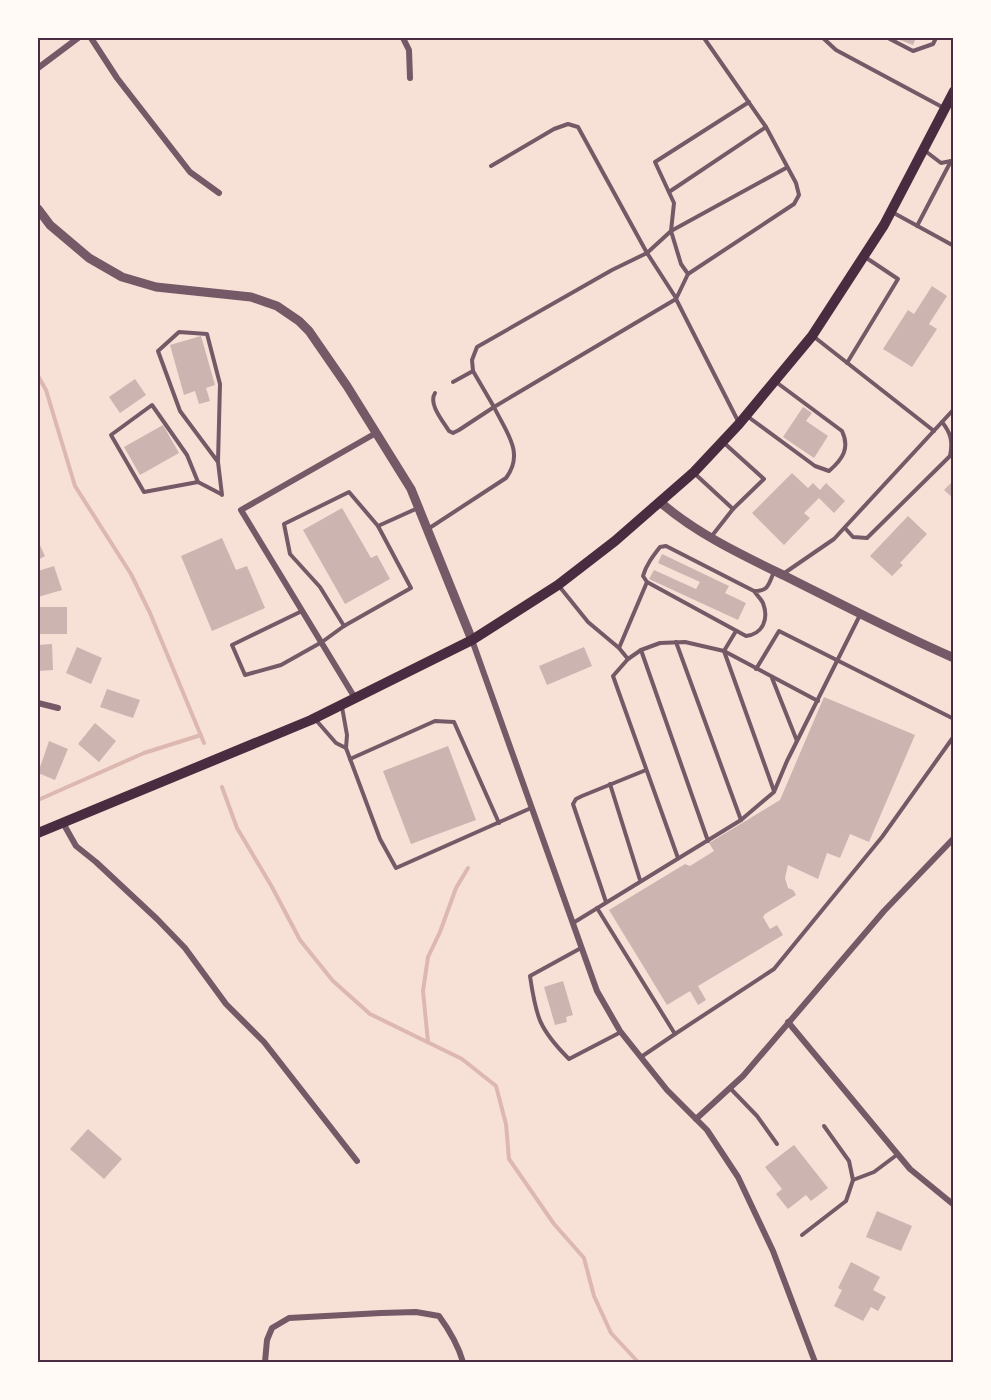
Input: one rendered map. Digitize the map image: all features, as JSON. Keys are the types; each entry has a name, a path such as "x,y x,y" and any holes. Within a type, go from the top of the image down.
{"main road":[{"path":"38,833 315,718 472,640 558,585 615,542 694,472 812,336 891,212 924,149 949,110 954,91"}],"street":[{"path":"38,68 78,38"},
{"path":"91,38 117,78 190,172 219,193"},
{"path":"403,38 409,50 410,78"},
{"path":"38,209 50,225 89,258 122,277 156,287 251,297 277,306 309,331 321,346 411,489 472,640 597,991 621,1032 667,1090 707,1130 738,1177 773,1251 815,1362"},
{"path":"355,698 241,510 376,433"},
{"path":"660,502 679,518 778,573 860,615 954,658"},
{"path":"38,703 58,708"},
{"path":"63,823 76,846 158,919 185,948 226,1004 264,1042 357,1161"},
{"path":"696,1119 742,1076 884,911 954,838"},
{"path":"788,1022 910,1169 954,1205"},
{"path":"265,1362 267,1340 272,1328 289,1318 416,1312 439,1316 450,1330 463,1362"}],"lane":[{"path":"435,393 432,397 433,403 449,431 453,433 676,299 688,274 794,204 799,195 796,183 786,168 766,126 704,38"},
{"path":"824,38 837,50 949,110"},
{"path":"888,38 913,51 933,44 936,38"},
{"path":"688,274 681,264 671,231 674,203 655,162 749,102"},
{"path":"491,166 554,129 568,124 578,127 647,254 676,299 742,419 815,466 829,471 846,449 842,431 775,381"},
{"path":"669,192 766,126"},
{"path":"924,149 941,163 952,160"},
{"path":"917,226 952,160"},
{"path":"428,529 506,478 514,468 516,453 473,370 472,360 477,346 612,270 647,254 671,231 786,168"},
{"path":"891,212 954,246"},
{"path":"846,363 898,279 864,257"},
{"path":"198,482 187,455 152,405 111,435 144,492 198,482 222,495 218,462 220,384 207,334 179,332 158,351 180,411 218,462"},
{"path":"812,336 934,431"},
{"path":"453,382 473,370"},
{"path":"754,591 763,591 778,573 834,540 954,409"},
{"path":"845,528 853,537 867,538 950,456 951,439 942,422"},
{"path":"711,537 733,509 764,479 722,441"},
{"path":"694,472 733,509"},
{"path":"302,611 232,645 245,675 281,665 411,588 378,526 349,492 284,524 290,554 320,587 344,626"},
{"path":"378,526 419,508"},
{"path":"666,546 754,591 763,603 764,624 754,635 746,636 647,582 644,576 647,566 660,547 666,546"},
{"path":"620,648 647,582"},
{"path":"558,585 588,622 620,648 628,658"},
{"path":"573,922 741,820 774,792 860,615"},
{"path":"724,651 736,631"},
{"path":"756,669 779,631 954,719"},
{"path":"676,642 741,820"},
{"path":"678,858 612,676 628,658 660,643 685,642 724,651 818,701"},
{"path":"641,650 708,841"},
{"path":"724,651 774,792"},
{"path":"772,678 797,742"},
{"path":"342,705 347,735 346,748 380,839 396,868 532,807"},
{"path":"315,718 336,743 346,748"},
{"path":"350,759 435,722 454,722 499,823"},
{"path":"640,1057 774,969 882,837 954,736"},
{"path":"606,902 573,804 582,796 646,770"},
{"path":"610,784 640,880"},
{"path":"597,908 675,1034"},
{"path":"582,947 530,976 540,1024 549,1039 569,1059 621,1032"},
{"path":"730,1088 757,1116 777,1144"},
{"path":"802,1235 846,1201 853,1180 849,1161 824,1126"},
{"path":"853,1180 874,1172 899,1153"}],"building":[{"path":"895,38 916,38 913,45"},
{"path":"932,286 947,296 929,324 937,329 912,367 883,349 908,310 914,314"},
{"path":"201,336 215,385 206,388 210,401 199,404 195,391 184,395 170,345"},
{"path":"135,379 146,395 120,413 109,397"},
{"path":"803,407 812,413 806,421 828,436 814,458 783,437"},
{"path":"163,425 179,453 140,475 124,447"},
{"path":"792,473 808,488 813,483 820,490 826,483 845,501 834,513 819,498 804,513 810,518 784,545 752,513"},
{"path":"954,480 954,499 944,490"},
{"path":"342,508 371,558 377,555 390,579 345,604 303,530"},
{"path":"908,516 927,534 900,563 903,565 892,576 870,556"},
{"path":"222,538 236,570 247,566 265,608 212,631 181,556"},
{"path":"38,541 45,556 38,560"},
{"path":"662,554 729,586 725,593 746,603 738,620 649,579 654,570 696,589 700,582 658,563"},
{"path":"54,566 62,590 38,597 38,571"},
{"path":"38,607 67,607 67,634 38,634"},
{"path":"52,644 53,670 38,671 38,645"},
{"path":"77,647 102,658 91,684 66,673"},
{"path":"584,647 592,666 547,685 539,666"},
{"path":"107,689 140,700 133,718 100,707"},
{"path":"824,697 915,735 869,842 850,834 840,858 827,853 818,879 788,865 785,878 788,888 796,895 763,917 770,929 777,925 783,935 698,986 706,1000 698,1005 690,991 667,1005 609,910 685,864 690,866 714,851 709,843 780,800"},
{"path":"95,723 116,741 99,762 78,744"},
{"path":"49,741 68,749 55,780 38,773"},
{"path":"448,746 476,820 411,844 383,771"},
{"path":"563,981 573,1015 566,1017 567,1022 555,1025 544,987"},
{"path":"88,1129 122,1159 104,1179 70,1149"},
{"path":"794,1145 828,1188 811,1201 806,1195 788,1209 776,1194 782,1189 765,1167"},
{"path":"877,1211 912,1226 901,1251 866,1237"},
{"path":"851,1262 880,1277 873,1290 886,1297 878,1311 871,1307 863,1321 834,1306 842,1290 838,1288"}],"waterway":[{"path":"38,376 46,390 75,486 131,574 150,613 204,743"},
{"path":"38,800 144,753 201,735"},
{"path":"222,787 237,828 300,940 333,981 370,1014 462,1059 496,1086 506,1124 509,1159 554,1224 584,1258 594,1296 611,1333 638,1362"},
{"path":"428,1042 423,991 428,957 456,888 468,868"}]}
